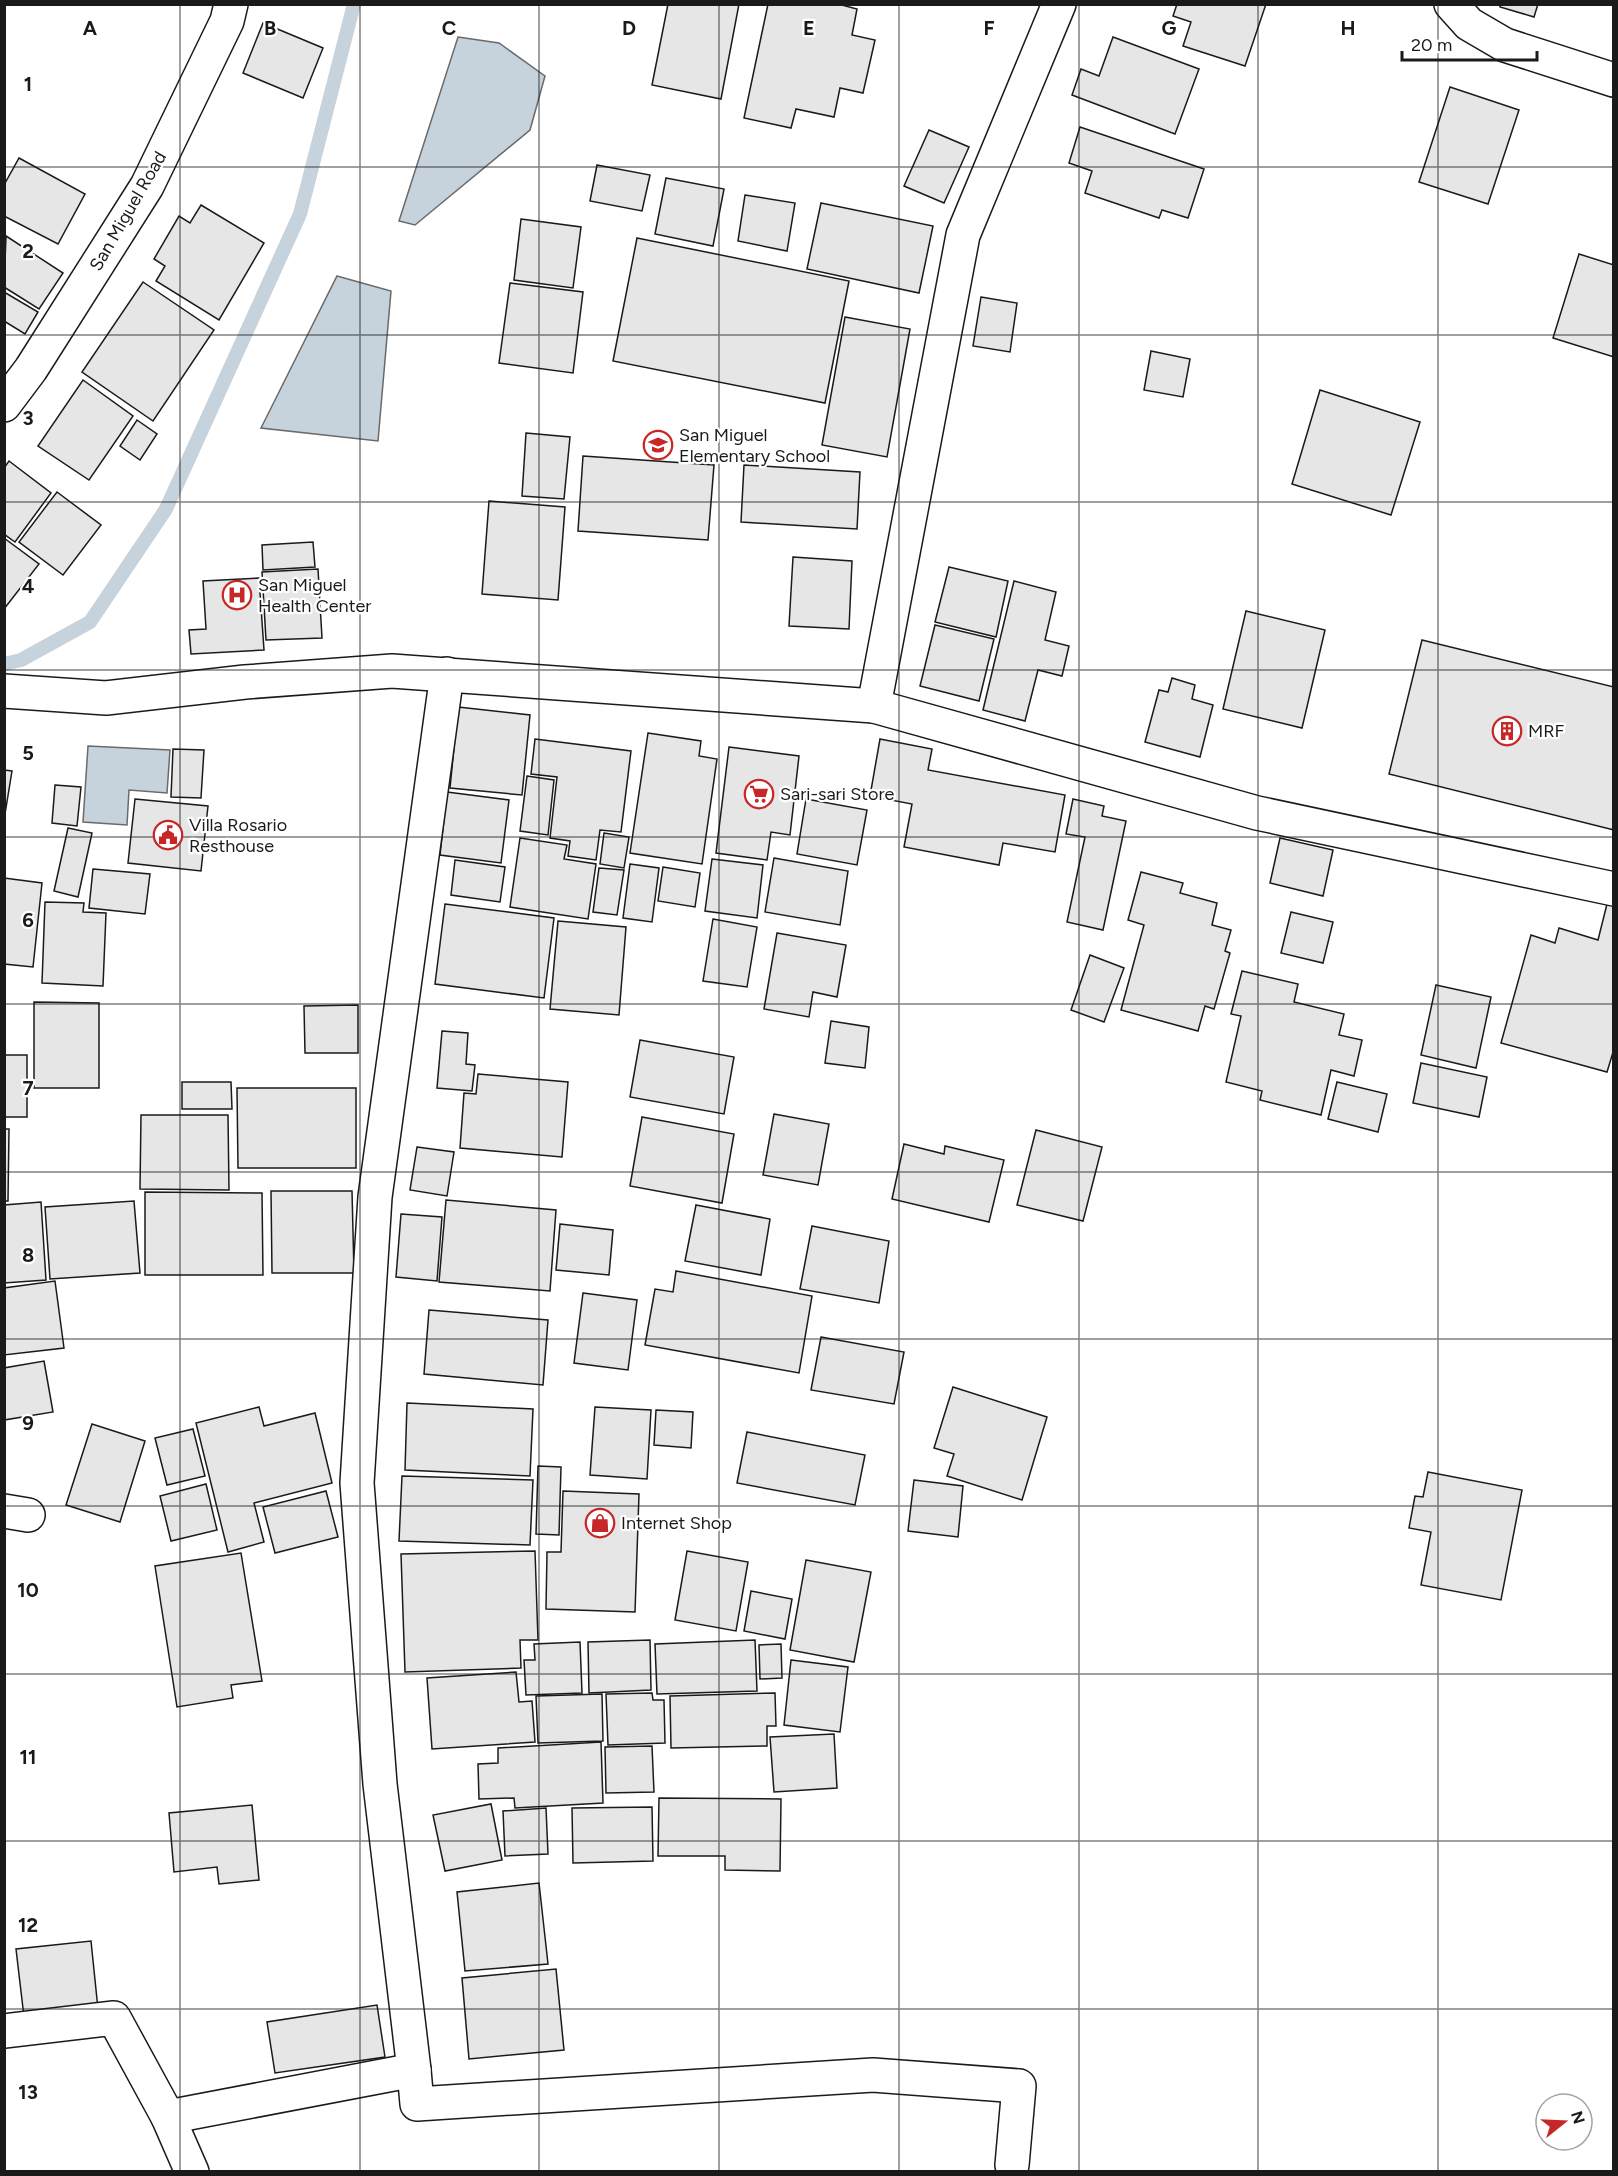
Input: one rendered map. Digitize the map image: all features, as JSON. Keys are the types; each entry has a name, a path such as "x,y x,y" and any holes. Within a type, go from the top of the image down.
{"street":[{"name":"San Miguel Road","path":"4,405 31,369 147,186 227,21 231,4"},
{"path":"874,706 963,235 1059,4"},
{"path":"1451,4 1469,24 1506,45 1614,80"},
{"path":"4,691 106,698 245,682 392,670 874,706 1257,813 1614,889"},
{"path":"447,674 375,1197 357,1483 380,1784 417,2104 873,2076 1019,2086 1012,2165"},
{"path":"4,2031 114,2018 168,2116 192,2172"},
{"path":"168,2116 414,2070"}],"shaded area":[{"path":"458,37 499,43 545,76 530,130 415,225 399,221"},
{"path":"337,276 391,291 378,441 261,428"},
{"path":"88,746 170,750 167,793 129,790 127,825 83,822"}],"building":[{"path":"668,4 739,4 721,99 652,85"},
{"path":"768,4 838,4 857,9 852,35 875,40 863,93 840,88 834,117 796,109 791,128 744,118"},
{"path":"1177,4 1266,4 1245,66 1183,46 1191,22 1173,16"},
{"path":"1500,4 1538,4 1534,17 1500,7"},
{"path":"263,23 323,48 303,98 243,73"},
{"path":"1113,37 1199,69 1175,134 1072,95 1081,69 1099,76"},
{"path":"1450,87 1519,110 1488,204 1419,182"},
{"path":"1080,127 1204,169 1188,218 1162,210 1159,218 1085,193 1092,171 1069,163"},
{"path":"929,130 969,147 944,203 904,186"},
{"path":"19,158 85,194 58,244 4,216 4,185"},
{"path":"597,165 650,175 642,211 590,201"},
{"path":"666,178 724,189 713,246 655,234"},
{"path":"745,195 795,203 787,251 738,241"},
{"path":"821,203 933,226 919,293 807,269"},
{"path":"201,205 264,243 219,320 156,281 165,266 154,259 179,216 190,223"},
{"path":"521,219 581,227 573,288 514,280"},
{"path":"6,236 63,273 39,309 4,287"},
{"path":"637,238 849,281 825,403 613,361"},
{"path":"1579,254 1614,265 1614,357 1553,338"},
{"path":"143,282 214,330 153,421 82,372"},
{"path":"510,283 583,292 573,373 499,363"},
{"path":"4,292 38,312 25,334 4,321"},
{"path":"981,297 1017,303 1010,352 973,346"},
{"path":"845,317 910,329 887,457 822,445"},
{"path":"1151,351 1190,359 1183,397 1144,390"},
{"path":"83,380 133,416 89,480 38,446"},
{"path":"1320,390 1420,422 1391,515 1292,484"},
{"path":"137,420 157,434 140,460 120,446"},
{"path":"526,433 570,437 564,499 522,496"},
{"path":"583,456 714,465 708,540 578,531"},
{"path":"9,461 51,493 15,542 4,534 4,468"},
{"path":"744,465 860,472 857,529 741,522"},
{"path":"57,492 101,525 63,575 19,542"},
{"path":"489,501 565,507 558,600 482,594"},
{"path":"4,538 39,564 4,609"},
{"path":"313,542 315,567 263,570 262,545"},
{"path":"793,557 852,561 849,629 789,626"},
{"path":"949,567 1008,581 996,637 935,622"},
{"path":"318,569 322,638 266,640 262,572"},
{"path":"259,578 264,650 191,654 189,630 206,629 203,581"},
{"path":"1014,581 1056,592 1045,640 1069,646 1062,676 1038,670 1025,721 983,710"},
{"path":"1246,611 1325,630 1302,728 1223,709"},
{"path":"935,625 994,639 979,701 920,686"},
{"name":"MRF","path":"1422,640 1614,687 1614,830 1389,774"},
{"path":"1172,678 1195,685 1192,699 1213,705 1200,757 1145,742 1159,690 1168,692"},
{"path":"458,707 530,715 522,795 450,788"},
{"path":"648,733 701,741 699,756 717,759 702,864 630,853"},
{"path":"535,739 631,751 621,832 600,830 596,860 568,856 570,841 550,838 557,777 531,774"},
{"path":"880,739 932,749 928,770 1065,795 1055,852 1003,843 999,865 904,847 912,804 870,796"},
{"name":"Sari-sari Store","path":"729,747 799,756 790,835 771,832 767,860 716,853"},
{"path":"173,749 204,750 201,798 171,797"},
{"path":"4,770 12,771 4,820"},
{"path":"527,776 554,780 548,835 520,831"},
{"path":"55,785 81,787 77,826 52,823"},
{"path":"447,792 509,800 501,863 440,855"},
{"name":"Villa Rosario Resthouse","path":"135,799 208,806 201,871 128,863"},
{"path":"806,799 867,810 857,865 797,854"},
{"path":"1073,799 1104,806 1102,816 1126,821 1103,930 1067,922 1085,837 1066,834"},
{"path":"68,828 92,833 78,897 54,891"},
{"path":"604,833 629,837 624,868 600,864"},
{"path":"520,838 567,845 564,859 596,864 588,919 510,907"},
{"path":"1280,838 1333,850 1323,896 1270,883"},
{"path":"774,858 848,871 840,925 765,912"},
{"path":"712,859 763,865 757,918 705,911"},
{"path":"455,860 505,867 500,902 451,895"},
{"path":"630,864 659,868 652,922 623,918"},
{"path":"663,867 700,873 695,907 658,901"},
{"path":"599,868 624,870 617,915 593,912"},
{"name":"Villa Rosario Resthouse","path":"93,869 150,874 145,914 89,908"},
{"path":"1141,872 1183,883 1180,893 1217,903 1212,925 1231,930 1225,951 1230,953 1214,1009 1205,1006 1198,1031 1121,1010 1144,925 1128,920"},
{"path":"4,878 42,883 33,967 4,964"},
{"path":"45,902 84,903 83,912 106,913 103,986 42,983"},
{"path":"445,904 554,918 544,998 435,984"},
{"path":"1607,904 1614,906 1614,1049 1607,1072 1501,1043 1531,935 1555,943 1559,928 1598,940"},
{"path":"1291,912 1333,922 1323,963 1281,953"},
{"path":"713,919 757,927 747,987 703,981"},
{"path":"558,921 626,927 619,1015 550,1009"},
{"path":"777,933 846,945 837,997 813,992 809,1017 764,1009"},
{"path":"1090,955 1124,968 1104,1022 1071,1010"},
{"path":"1242,971 1298,984 1294,1002 1344,1014 1339,1035 1362,1040 1354,1076 1331,1070 1321,1115 1260,1100 1262,1091 1226,1082 1241,1016 1231,1014"},
{"path":"1436,985 1491,997 1476,1068 1421,1055"},
{"path":"34,1002 99,1003 99,1088 34,1088"},
{"path":"358,1005 358,1053 305,1053 304,1006"},
{"path":"831,1021 869,1027 865,1068 825,1063"},
{"path":"442,1031 468,1033 466,1064 475,1065 472,1091 437,1088"},
{"path":"640,1040 734,1057 724,1114 630,1097"},
{"path":"4,1055 27,1055 27,1117 4,1117"},
{"path":"1421,1063 1487,1077 1479,1117 1413,1103"},
{"path":"478,1074 568,1082 562,1157 460,1148 464,1093 476,1094"},
{"path":"182,1082 231,1082 232,1109 182,1109"},
{"path":"1337,1082 1387,1094 1378,1132 1328,1119"},
{"path":"237,1088 356,1088 356,1168 238,1168"},
{"path":"774,1114 829,1124 818,1185 763,1175"},
{"path":"141,1115 228,1115 229,1190 140,1189"},
{"path":"642,1117 734,1134 722,1203 630,1186"},
{"path":"4,1129 9,1129 8,1201 4,1201"},
{"path":"1036,1130 1102,1147 1083,1221 1017,1205"},
{"path":"904,1144 944,1154 945,1146 1004,1160 989,1222 892,1199"},
{"path":"417,1147 454,1152 447,1196 410,1190"},
{"path":"271,1191 352,1191 354,1273 272,1273"},
{"path":"145,1192 262,1193 263,1275 145,1275"},
{"path":"446,1200 556,1210 550,1291 439,1282"},
{"path":"134,1201 140,1273 50,1279 45,1207"},
{"path":"41,1202 46,1280 4,1283 4,1205"},
{"path":"696,1205 770,1219 761,1275 685,1261"},
{"path":"401,1214 442,1217 437,1281 396,1277"},
{"path":"560,1224 613,1230 609,1275 556,1270"},
{"path":"812,1226 889,1241 879,1303 800,1289"},
{"path":"676,1271 812,1296 799,1373 645,1345 655,1289 673,1292"},
{"path":"55,1281 64,1348 4,1355 4,1288"},
{"path":"583,1293 637,1300 628,1370 574,1363"},
{"path":"429,1310 548,1320 543,1385 424,1374"},
{"path":"821,1337 904,1352 894,1404 811,1390"},
{"path":"44,1361 53,1412 4,1420 4,1368"},
{"path":"953,1387 1047,1417 1022,1500 947,1476 954,1454 934,1448"},
{"path":"407,1403 533,1409 530,1476 405,1470"},
{"path":"259,1407 264,1426 315,1413 332,1483 254,1503 264,1542 228,1552 196,1423"},
{"path":"595,1407 651,1410 647,1479 590,1475"},
{"path":"656,1410 693,1412 691,1448 654,1445"},
{"path":"92,1424 145,1441 120,1522 66,1505"},
{"path":"193,1429 205,1476 167,1485 155,1438"},
{"path":"747,1432 865,1455 855,1505 737,1483"},
{"path":"538,1466 561,1467 559,1535 536,1534"},
{"path":"1428,1472 1522,1490 1501,1600 1421,1585 1431,1532 1409,1528 1415,1496 1423,1497"},
{"path":"402,1476 533,1480 530,1545 399,1541"},
{"path":"914,1480 963,1486 958,1537 908,1531"},
{"path":"206,1484 217,1530 171,1541 160,1496"},
{"path":"326,1491 338,1537 275,1553 263,1507"},
{"name":"Internet Shop","path":"563,1491 639,1494 635,1612 546,1609 547,1552 561,1552"},
{"path":"535,1551 538,1640 520,1640 521,1668 405,1672 401,1554"},
{"path":"687,1551 748,1562 736,1631 675,1620"},
{"path":"241,1553 262,1681 231,1685 233,1698 177,1707 155,1566"},
{"path":"806,1560 871,1572 854,1662 790,1650"},
{"path":"751,1591 792,1599 785,1639 744,1631"},
{"path":"650,1640 651,1690 589,1693 588,1642"},
{"path":"755,1640 757,1691 657,1694 655,1644"},
{"path":"580,1642 582,1693 526,1695 524,1660 535,1660 534,1644"},
{"path":"781,1644 782,1678 760,1679 759,1645"},
{"path":"791,1660 848,1667 840,1732 784,1725"},
{"path":"516,1672 519,1702 532,1701 535,1742 432,1749 427,1678"},
{"path":"652,1693 653,1700 664,1700 665,1743 608,1745 606,1694"},
{"path":"775,1693 776,1726 767,1726 767,1746 671,1748 670,1696"},
{"path":"602,1694 603,1741 538,1743 536,1696"},
{"path":"834,1734 837,1788 774,1792 770,1737"},
{"path":"601,1742 603,1803 515,1808 514,1798 479,1799 478,1764 498,1763 498,1748"},
{"path":"652,1746 654,1792 606,1793 605,1747"},
{"path":"659,1798 781,1799 780,1871 725,1870 725,1856 658,1856"},
{"path":"491,1804 502,1860 445,1871 433,1815"},
{"path":"252,1805 259,1880 219,1884 217,1867 174,1872 169,1813"},
{"path":"652,1807 653,1861 573,1863 572,1808"},
{"path":"546,1808 548,1854 505,1856 503,1811"},
{"path":"539,1883 548,1964 465,1971 457,1892"},
{"path":"91,1941 98,2009 24,2017 16,1949"},
{"path":"556,1969 564,2050 469,2059 462,1978"},
{"path":"377,2005 385,2057 275,2073 267,2022"}],"waterway":[{"path":"4,664 21,660 90,622 166,509 300,214 354,4"}],"place":[{"name":"San Miguel Elementary School","path":"658,445"},
{"name":"San Miguel Health Center","path":"237,595"},
{"name":"MRF","path":"1507,731"},
{"name":"Sari-sari Store","path":"759,794"},
{"name":"Villa Rosario Resthouse","path":"168,835"},
{"name":"Internet Shop","path":"600,1523"}]}
